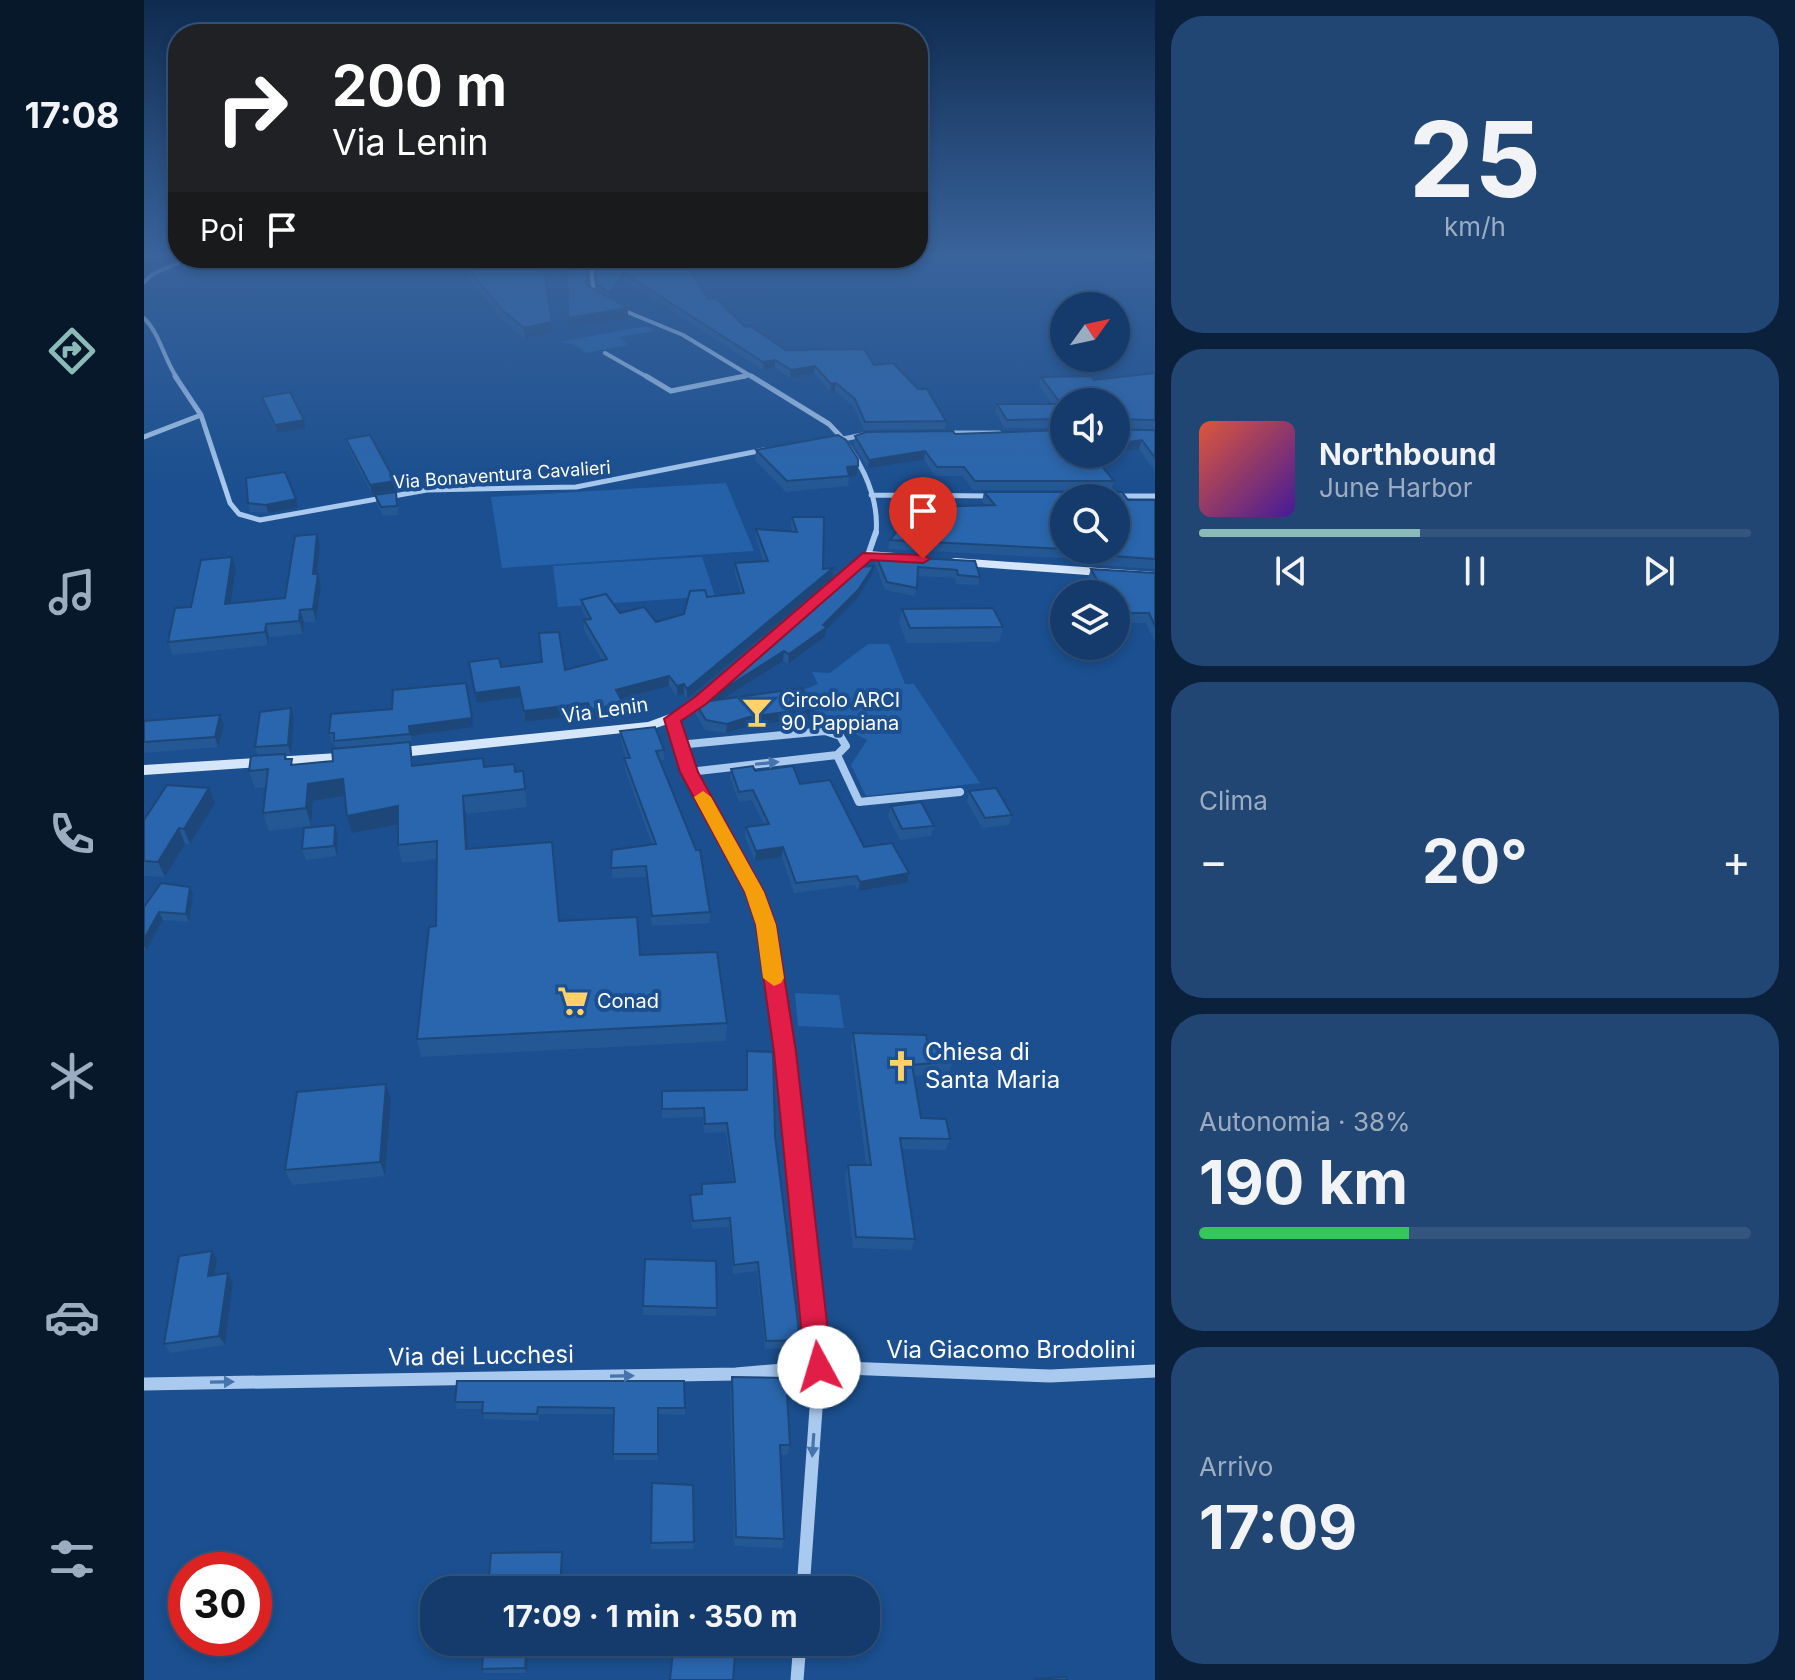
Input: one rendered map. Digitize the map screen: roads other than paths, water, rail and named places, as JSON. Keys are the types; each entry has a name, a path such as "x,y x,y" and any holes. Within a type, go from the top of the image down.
{"street":[{"name":"Via Bonaventura Cavalieri","path":"155,332 163,358 201,415 230,503 239,514 260,520 427,490 576,487 771,449"},
{"path":"677,332 829,424 846,438 871,495 877,537 868,555 915,559"},
{"path":"605,353 671,391 747,376"},
{"path":"144,437 201,415"},
{"path":"932,433 1006,433"},
{"path":"823,442 875,434"},
{"path":"871,495 1010,496"},
{"path":"1130,496 1155,496"},
{"name":"Via Lenin","path":"380,755 597,733 672,719 700,701 868,555"},
{"path":"947,561 1155,576"},
{"path":"672,719 689,772 754,892 766,925 785,1052 819,1367 804,1576"},
{"path":"678,745 825,731 840,736 846,746 837,755 689,772"},
{"path":"837,755 859,802 960,792"},
{"path":"144,770 364,756"},
{"name":"Via Giacomo Brodolini","path":"819,1367 1050,1376 1155,1371"},
{"name":"Via dei Lucchesi","path":"144,1384 736,1374 819,1367"},
{"path":"797,1680 799,1656"}],"place":[{"name":"Circolo ARCI 90 Pappiana","path":"757,712"},
{"name":"Conad","path":"573,1001"},
{"name":"Chiesa di Santa Maria","path":"901,1066"}]}
